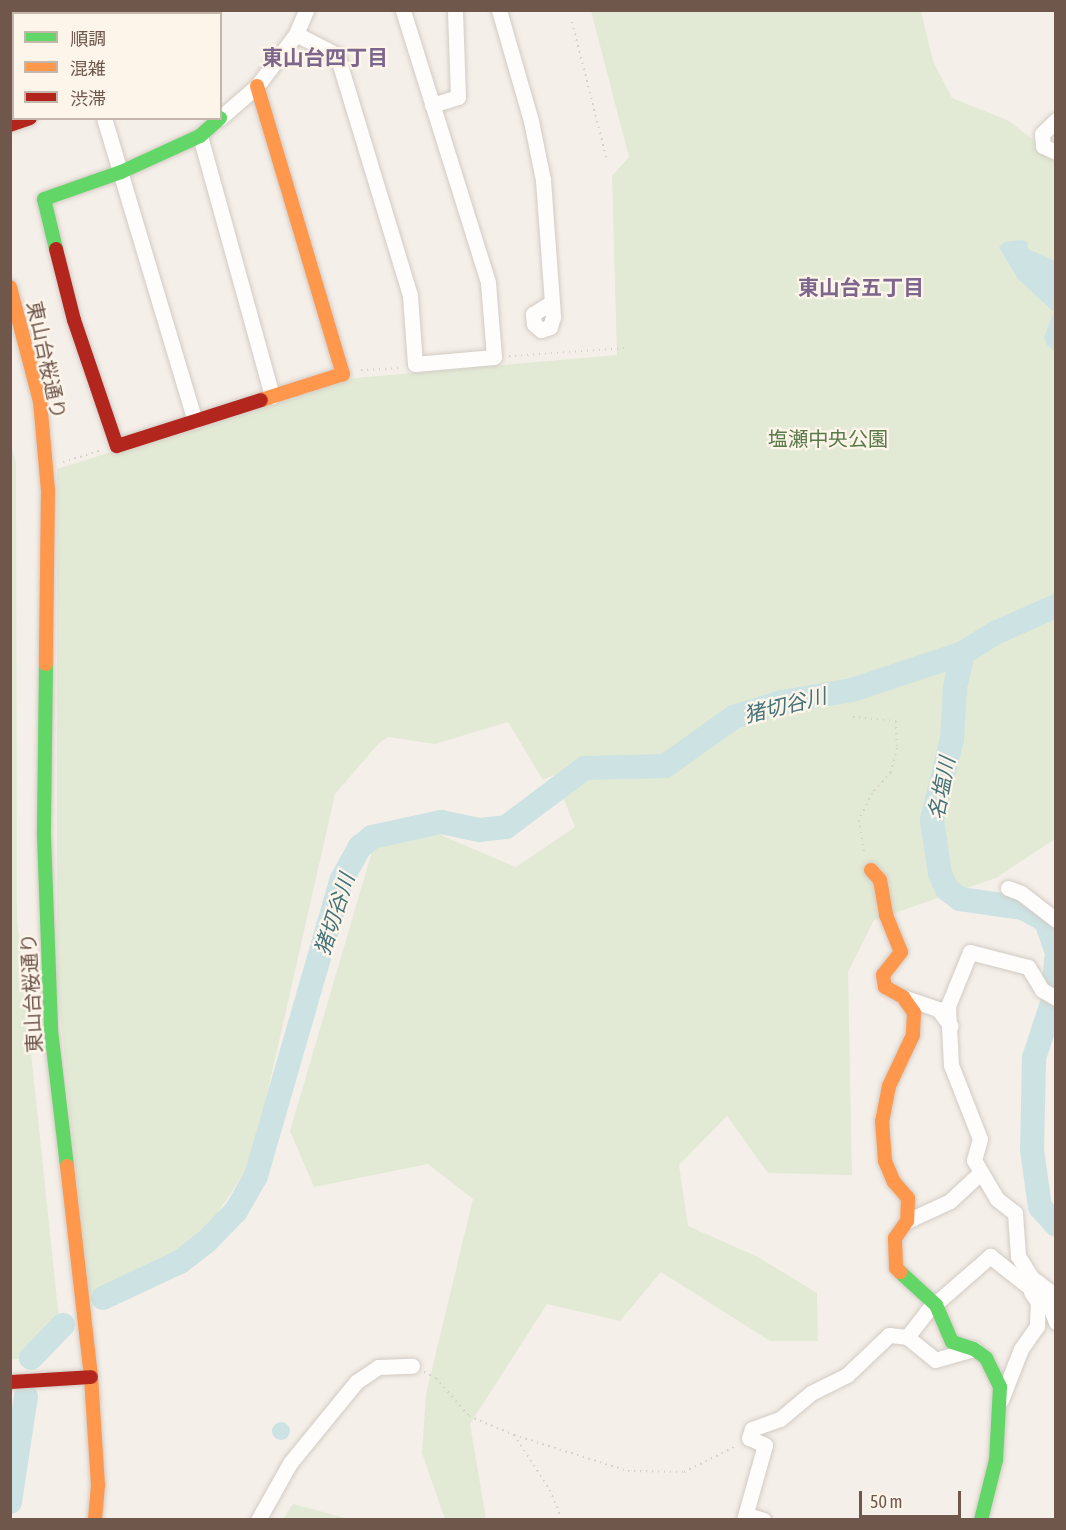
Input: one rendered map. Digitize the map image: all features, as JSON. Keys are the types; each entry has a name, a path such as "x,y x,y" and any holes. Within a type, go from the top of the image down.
{"street":[{"path":"222,116 257,86 296,33 306,10"},
{"path":"296,33 338,55 410,296 415,364 494,357 488,282 403,10"},
{"path":"432,105 458,97 455,10"},
{"path":"499,10 531,121 543,180 552,302"},
{"path":"218,120 200,136 121,172 44,199 74,320 117,446 343,374 257,86"},
{"path":"10,125 24,120"},
{"path":"105,120 195,421"},
{"path":"1056,120 1042,134 1043,146 1056,152"},
{"path":"200,136 272,396"},
{"name":"東山台桜通り","path":"10,287 40,401 48,490 44,836 51,1029 91,1377 98,1485 95,1520"},
{"path":"871,870 879,880 886,915 901,952 883,975 885,987 903,997 938,1009 951,1026"},
{"path":"1008,888 1022,892 1056,920"},
{"path":"1056,998 1042,990 1028,967 970,952 950,994 954,1077 980,1139 974,1160 979,1174 989,1179 997,1199 1016,1213 1016,1247 1027,1270 1056,1296"},
{"path":"903,997 914,1013 913,1035 889,1086 882,1121 885,1161 894,1182 908,1198 907,1221"},
{"path":"979,1174 950,1201 907,1221 895,1238 896,1268 936,1305 952,1342 974,1349 994,1371 1000,1387 996,1460 981,1520"},
{"path":"907,1337 936,1305 990,1256 1014,1272 1038,1302 1037,1326 1021,1349 998,1405"},
{"path":"1031,1292 1048,1302 1056,1322"},
{"path":"763,1520 746,1517 748,1496 765,1445 749,1438 752,1429 780,1419 811,1393 861,1365 889,1335 907,1337 935,1360 974,1349"},
{"path":"258,1520 290,1463 356,1382 378,1367 412,1366"},
{"path":"10,1382 91,1377"}],"path":[{"path":"572,22 607,160"},
{"path":"494,357 626,348"},
{"path":"343,374 415,364"},
{"path":"63,462 117,446"},
{"path":"853,717 896,721 897,747 891,772 872,793 860,820 862,846 871,870"},
{"path":"412,1366 436,1378 469,1416 514,1435 628,1471 655,1474 684,1472 714,1460 749,1438"},
{"path":"514,1435 549,1490 562,1520"}],"green space":[{"name":"塩瀬中央公園","path":"591,11 921,11 933,61 952,98 1009,121 1055,157 1055,839 996,878 874,920 848,972 852,1175 768,1173 727,1116 679,1165 688,1226 758,1257 817,1293 818,1341 770,1341 661,1272 620,1321 547,1304 470,1424 486,1519 445,1519 422,1453 426,1394 473,1199 428,1164 314,1187 290,1131 373,848 436,833 516,867 575,827 554,775 543,780 508,722 435,744 388,737 379,743 335,794 252,1161 209,1226 143,1275 88,1294 57,980 57,469 344,379 617,355 612,176 629,157"},
{"path":"10,441 16,463 17,919 59,1319 22,1358 11,1360"},
{"path":"293,1504 349,1519 283,1519"}],"shaded area":[{"path":"1022,240 1027,242 1028,249 1055,261 1055,351 1047,345 1044,337 1054,312 1018,279 999,247 1005,242"},
{"path":"281,1422 287,1425 290,1431 287,1437 281,1440 275,1437 272,1431 275,1425"}],"waterway":[{"name":"猪切谷川","path":"103,1298 180,1262 207,1241 236,1211 256,1176 342,879 360,847 372,837 441,822 479,830 506,827 585,768 665,766 734,717 782,702 852,690 963,653 995,633 1056,606"},
{"name":"名塩川","path":"963,653 955,689 952,739 932,820 940,874 947,889 960,899 1023,908 1046,921 1056,950"},
{"name":"名塩川","path":"1056,960 1053,1000 1034,1058 1032,1150 1040,1207 1056,1225"},
{"name":"猪切谷川","path":"31,1358 63,1325"},
{"path":"10,1502 26,1396"}],"traffic: fast":[{"path":"56,249 44,199 121,172 200,136 218,120"},
{"path":"46,664 44,836 51,1030 67,1166"},
{"path":"900,1272 936,1305 952,1342 974,1349 986,1358 1000,1387 996,1460 981,1520"}],"traffic: slow":[{"path":"257,86 343,374 261,400"},
{"path":"10,287 40,401 48,490 46,664"},
{"path":"871,870 880,880 886,915 901,952 883,975 885,987 903,997 914,1013 913,1035 889,1086 882,1121 885,1161 894,1182 908,1198 907,1221 895,1238 896,1268 900,1272"},
{"path":"67,1166 91,1377 98,1485 95,1520"}],"traffic: jam":[{"path":"10,125 24,120"},
{"path":"56,249 74,320 117,446 261,400"},
{"path":"10,1382 91,1377"}],"district":[{"name":"東山台四丁目","path":"325,57"},
{"name":"東山台五丁目","path":"861,287"}]}
